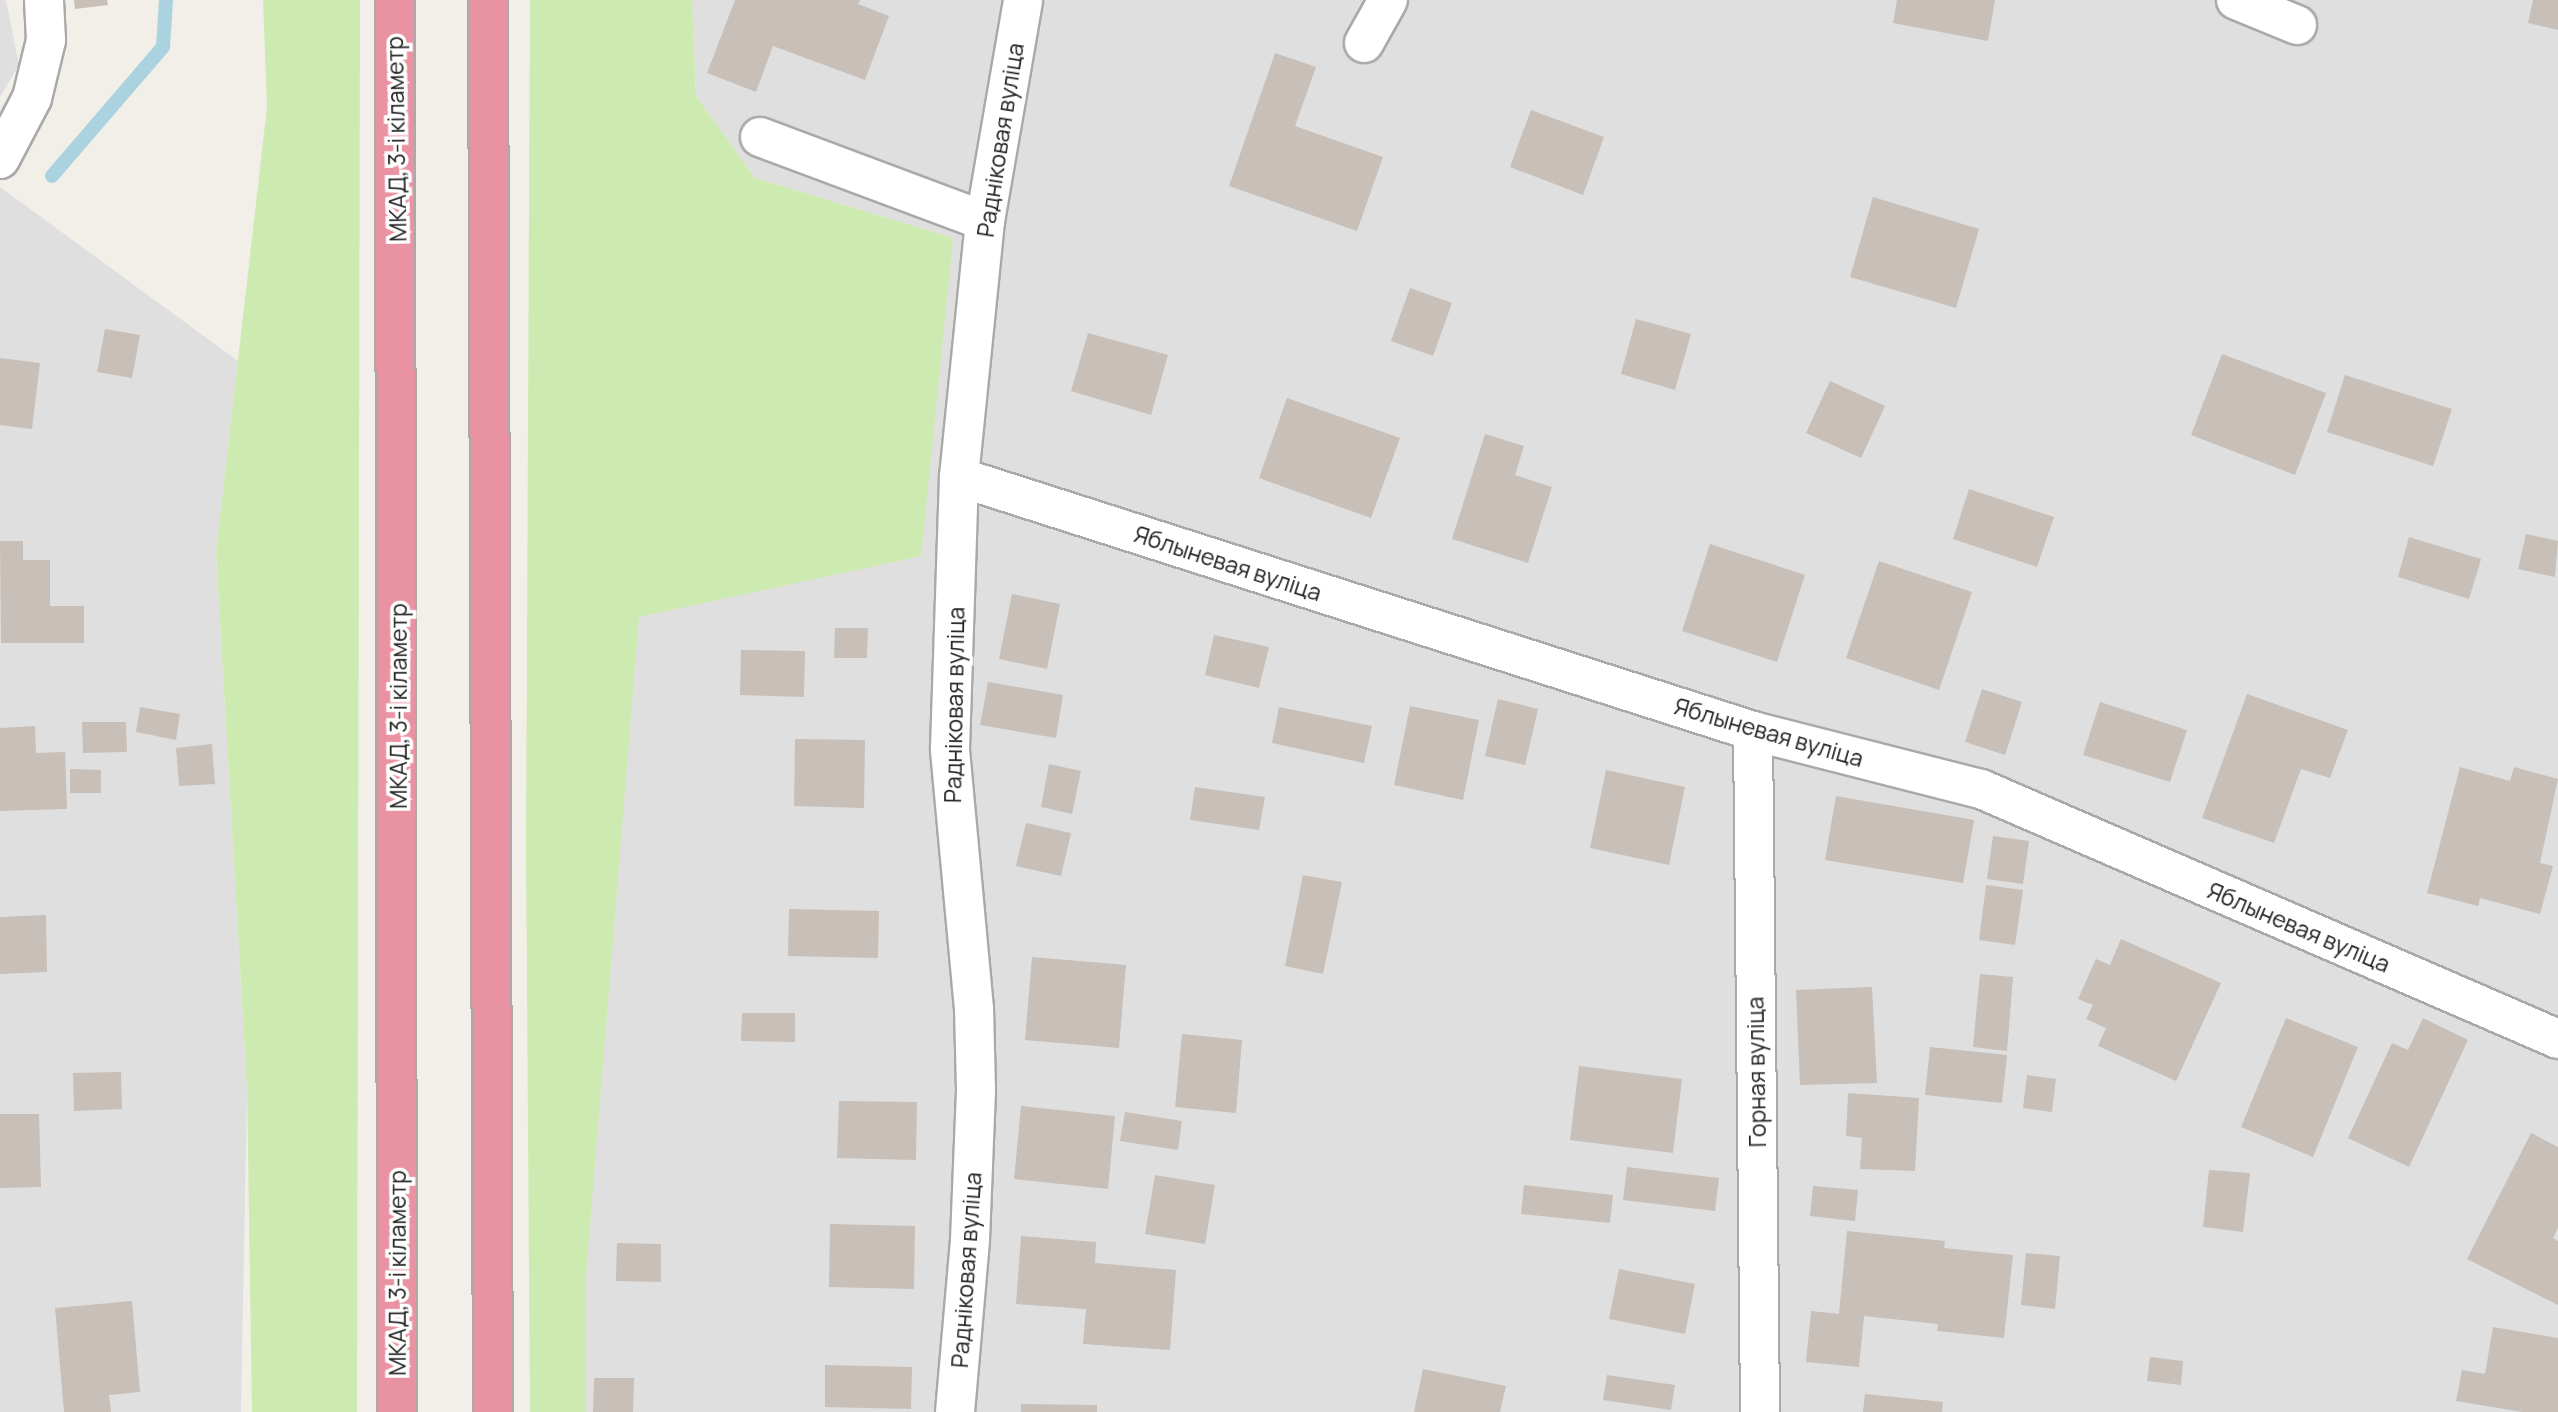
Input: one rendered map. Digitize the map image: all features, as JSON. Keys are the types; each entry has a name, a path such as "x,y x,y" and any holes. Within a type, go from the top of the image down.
{"highway":[{"name":"МКАД, 3-і кіламетр","path":"395,0 397,1412"},
{"path":"488,0 493,1412"}],"street":[{"path":"0,159 32,99 46,40 44,0"},
{"name":"Радніковая вуліца","path":"955,1412 970,1240 976,1090 974,1009 950,748 959,477 985,221 1023,0"},
{"path":"1364,43 1388,0"},
{"path":"2236,0 2297,24"},
{"path":"760,137 985,221"},
{"name":"Яблыневая вуліца","path":"959,477 1753,732 1981,789 2558,1039"},
{"name":"Горная вуліца","path":"1753,732 1760,1412"}],"shaded area":[{"path":"0,0 6,0 19,65 0,97"},
{"path":"692,0 2558,0 2558,1412 564,1412 562,571 953,238 755,178 696,96"},
{"path":"0,187 238,361 216,552 247,1089 241,1412 0,1412"}],"green space":[{"path":"263,0 360,0 357,1412 252,1412 247,1089 216,552 267,107"},
{"path":"530,0 692,0 696,96 755,178 953,238 921,556 639,617 585,1286 586,1412 530,1412 526,849"}],"building":[{"path":"74,0 107,0 108,5 75,9"},
{"path":"735,0 860,0 858,4 889,16 865,80 773,46 756,92 707,73"},
{"path":"1897,0 1995,0 1988,41 1893,23"},
{"path":"2533,0 2558,0 2558,30 2528,23"},
{"path":"1275,53 1316,67 1295,126 1383,157 1357,231 1229,186"},
{"path":"1531,110 1604,137 1583,195 1510,167"},
{"path":"1873,197 1979,229 1956,308 1850,277"},
{"path":"1410,288 1452,303 1433,356 1391,341"},
{"path":"1636,319 1691,334 1675,390 1621,374"},
{"path":"105,329 140,335 132,378 97,372"},
{"path":"1088,333 1168,355 1151,415 1071,391"},
{"path":"2222,354 2326,393 2295,475 2191,435"},
{"path":"0,358 40,363 32,429 0,425"},
{"path":"2345,375 2452,409 2433,466 2327,432"},
{"path":"1830,381 1885,406 1861,458 1806,433"},
{"path":"1287,398 1400,438 1371,518 1259,478"},
{"path":"1485,434 1524,446 1515,475 1552,487 1528,563 1452,539"},
{"path":"1969,489 2054,517 2037,567 1953,539"},
{"path":"2526,534 2558,541 2555,577 2518,569"},
{"path":"2409,537 2481,559 2469,599 2398,577"},
{"path":"0,541 23,541 23,560 50,560 50,606 84,606 84,643 1,643"},
{"path":"1710,544 1805,575 1777,662 1682,631"},
{"path":"1879,561 1972,592 1939,690 1846,658"},
{"path":"1012,594 1060,604 1047,669 999,659"},
{"path":"835,628 868,628 867,658 834,658"},
{"path":"1214,635 1269,647 1259,688 1205,675"},
{"path":"741,650 805,651 804,697 740,695"},
{"path":"988,682 1063,695 1056,738 980,725"},
{"path":"1982,689 2022,702 2005,755 1965,742"},
{"path":"2247,694 2348,730 2330,778 2301,769 2274,843 2202,818"},
{"path":"1498,699 1538,709 1525,765 1485,756"},
{"path":"2100,702 2187,730 2170,782 2083,755"},
{"path":"1410,706 1479,720 1463,800 1394,785"},
{"path":"140,707 180,714 176,740 136,732"},
{"path":"1279,707 1372,726 1364,763 1272,743"},
{"path":"82,722 126,722 127,752 83,753"},
{"path":"35,726 36,753 65,752 67,809 0,811 0,728"},
{"path":"795,739 865,740 864,808 794,806"},
{"path":"212,744 215,784 179,786 176,748"},
{"path":"1049,764 1081,771 1072,814 1041,807"},
{"path":"2460,767 2510,781 2514,767 2558,779 2540,863 2553,866 2540,914 2480,898 2478,906 2427,893"},
{"path":"70,769 101,770 101,793 70,793"},
{"path":"1606,770 1685,787 1669,865 1590,848"},
{"path":"1195,787 1265,797 1259,830 1190,820"},
{"path":"1836,796 1974,820 1963,883 1825,860"},
{"path":"1026,823 1071,833 1061,876 1016,866"},
{"path":"1993,836 2029,841 2023,884 1987,879"},
{"path":"1303,875 1342,882 1323,974 1285,966"},
{"path":"1986,885 2023,890 2015,945 1979,940"},
{"path":"789,909 879,911 878,958 788,956"},
{"path":"46,915 47,972 0,974 0,917"},
{"path":"2121,939 2221,983 2176,1081 2098,1046 2106,1028 2086,1019 2093,1005 2078,999 2096,959 2110,965"},
{"path":"1032,957 1126,965 1119,1048 1025,1040"},
{"path":"1980,974 2013,977 2007,1051 1973,1047"},
{"path":"1872,987 1877,1083 1800,1085 1796,990"},
{"path":"742,1013 795,1013 795,1042 741,1041"},
{"path":"2286,1018 2358,1047 2313,1157 2241,1127"},
{"path":"2423,1018 2468,1040 2409,1167 2348,1138 2392,1043 2408,1050"},
{"path":"1182,1034 1242,1040 1236,1113 1175,1107"},
{"path":"1930,1047 2007,1055 2002,1103 1925,1095"},
{"path":"1579,1066 1682,1079 1673,1153 1570,1140"},
{"path":"121,1072 122,1109 74,1111 73,1073"},
{"path":"2027,1075 2056,1079 2052,1112 2023,1108"},
{"path":"1848,1093 1919,1098 1915,1171 1860,1169 1862,1138 1846,1136"},
{"path":"839,1101 917,1102 916,1160 837,1158"},
{"path":"1021,1106 1115,1116 1108,1189 1014,1179"},
{"path":"1125,1112 1182,1121 1178,1150 1120,1141"},
{"path":"0,1114 39,1114 41,1187 0,1188"},
{"path":"2531,1133 2558,1147 2558,1228 2553,1238 2558,1241 2558,1305 2467,1259"},
{"path":"1627,1167 1719,1178 1715,1211 1623,1200"},
{"path":"2209,1170 2250,1173 2243,1232 2203,1227"},
{"path":"1155,1175 1215,1185 1205,1244 1145,1234"},
{"path":"1524,1185 1613,1195 1610,1223 1521,1214"},
{"path":"1813,1186 1858,1190 1855,1221 1810,1216"},
{"path":"830,1224 915,1226 914,1289 829,1287"},
{"path":"1847,1231 1945,1241 1944,1248 2013,1255 2004,1338 1937,1331 1938,1324 1864,1316 1859,1367 1806,1362 1811,1311 1839,1314"},
{"path":"1021,1236 1096,1242 1095,1263 1176,1270 1170,1350 1083,1344 1086,1309 1016,1304"},
{"path":"617,1243 661,1244 661,1282 616,1281"},
{"path":"2026,1253 2060,1256 2055,1309 2021,1305"},
{"path":"1619,1269 1695,1284 1685,1334 1609,1319"},
{"path":"132,1301 140,1392 109,1395 111,1412 64,1412 55,1308"},
{"path":"2493,1327 2558,1338 2558,1412 2522,1412 2456,1401 2462,1370 2485,1374"},
{"path":"2150,1357 2183,1361 2181,1385 2147,1381"},
{"path":"825,1365 912,1367 911,1409 825,1407"},
{"path":"1423,1369 1506,1386 1500,1412 1414,1412"},
{"path":"1607,1375 1675,1385 1671,1410 1603,1400"},
{"path":"594,1378 634,1378 633,1412 593,1412"},
{"path":"1865,1394 1943,1402 1942,1412 1863,1412"},
{"path":"1021,1404 1097,1405 1097,1412 1021,1412"}],"waterway":[{"path":"52,176 163,47 166,0"}]}
